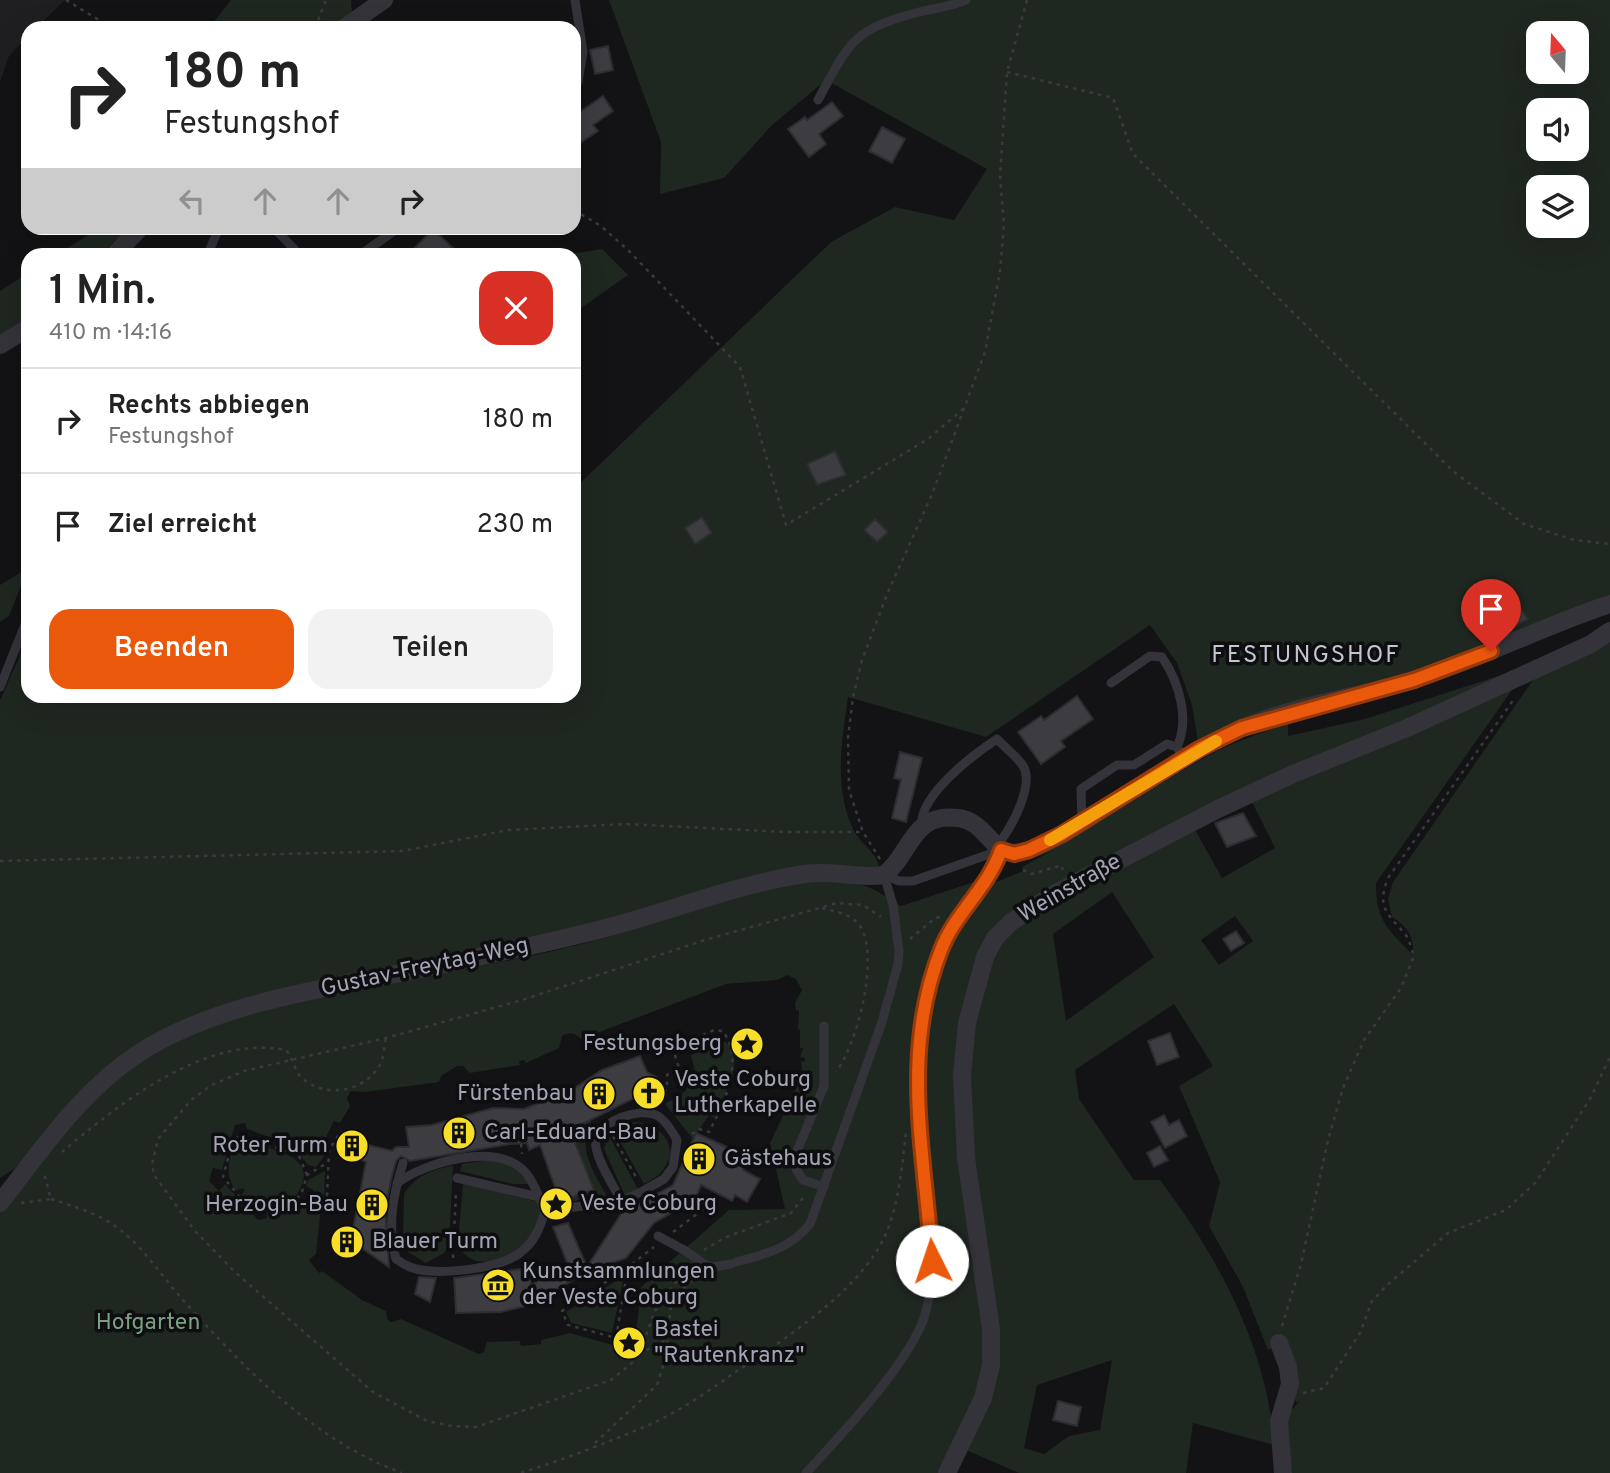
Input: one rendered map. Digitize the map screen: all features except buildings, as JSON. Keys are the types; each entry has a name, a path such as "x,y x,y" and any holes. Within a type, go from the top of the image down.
{"street":[{"path":"354,21 384,0"},
{"path":"121,248 133,235"},
{"path":"0,345 21,332"},
{"path":"876,876 922,827 947,818 964,819 979,826 999,848 1010,854 1029,850 1082,823 1180,753 1260,722 1414,680 1610,604"},
{"name":"Weinstraße","path":"947,1473 983,1398 991,1365 991,1329 966,1158 962,1075 967,1023 985,957 995,938 1011,922 1056,893 1218,809 1407,728 1591,644 1610,631"},
{"name":"Gustav-Freytag-Weg","path":"0,1203 36,1165 63,1122 99,1085 137,1054 173,1033 224,1014 338,985 505,953 598,930 755,883 808,873 876,876"},
{"name":"Gustav-Freytag-Weg","path":"0,1180 36,1165"},
{"path":"1279,1343 1288,1367 1290,1384 1279,1421 1283,1473"}],"lane":[{"path":"575,0 578,21"},
{"path":"818,100 844,51 858,36 891,20 967,0"},
{"path":"581,39 581,64"},
{"path":"281,235 293,248"},
{"path":"370,248 388,235"},
{"path":"0,687 21,634"},
{"path":"1082,823 1081,789 1117,765 1135,765 1167,744 1180,753 1183,713 1178,690 1162,657 1150,656 1111,683"},
{"path":"806,1473 902,1356 919,1330 930,1290 931,1247 916,1101 916,1065 922,1020 931,979 942,947 993,872 999,848 1018,811 1026,775 1024,767 997,739 973,754 936,792 921,818 922,827"},
{"path":"876,876 913,881 999,848"},
{"path":"661,1238 706,1265 734,1263 781,1249 800,1236 810,1224 882,1022 899,951 893,905 876,876"},
{"path":"824,1026 824,1087 795,1156 798,1174 803,1180 824,1187"},
{"path":"545,1211 582,1206 606,1208 664,1179 673,1167 677,1140 659,1115 643,1111 607,1125 600,1131 596,1149 619,1197"},
{"path":"397,1183 416,1170 471,1156 491,1155 512,1161 527,1173 545,1211 539,1234 520,1254 497,1264 453,1271 412,1268 396,1259 391,1242 391,1209 397,1183 403,1163"},
{"path":"457,1183 539,1197"}],"path":[{"path":"66,0 100,21"},
{"path":"318,21 326,0"},
{"path":"876,876 881,862 863,832 849,790 848,738 853,697 862,660 888,592 933,492 985,352 1000,271 1004,225 1000,176 1007,72 1027,0"},
{"path":"1007,72 1113,98 1133,154 1454,472 1524,524 1574,540 1610,544"},
{"path":"581,214 601,226 629,252 740,367 786,525 928,439 966,406"},
{"path":"1279,1343 1283,1316 1301,1264 1328,1140 1343,1088 1364,1040 1401,988 1414,956 1407,936 1389,920 1383,897 1384,888 1388,878 1518,692"},
{"path":"0,861 403,851 508,830 627,824 785,832 863,832"},
{"path":"692,1261 665,1293 654,1311 639,1354 611,1380 476,1427 452,1426 426,1421 373,1392 236,1273 195,1231 154,1175 152,1164 158,1139 191,1100 212,1085 244,1071 386,1038 522,1000 705,940 848,902 874,910 896,931"},
{"path":"822,908 849,916 861,927 866,944 867,973 862,1013 854,1036 841,1065 824,1087"},
{"path":"899,951 935,918 947,916 957,922"},
{"path":"643,1111 667,1089 667,1075 679,1068 673,1049 714,1030 723,1031 731,1042 732,1069 727,1097 709,1132 699,1129 692,1132 685,1141 677,1140"},
{"path":"53,1160 105,1116 141,1091 205,1059 227,1052 278,1048 286,1050 298,1074 309,1083 322,1088 345,1090 367,1082 382,1063 386,1038"},
{"path":"1296,1395 1324,1388 1360,1333 1373,1301 1386,1286 1448,1233 1506,1210 1536,1182 1590,1099 1610,1057"},
{"path":"607,1125 643,1191"},
{"path":"522,1473 652,1423 692,1402 799,1329 848,1285 871,1259 883,1239 896,1198 906,1128"},
{"path":"520,1130 521,1138"},
{"path":"327,1196 329,1150 341,1131"},
{"path":"306,1175 299,1156 242,1135 233,1140 223,1177 249,1208 293,1204 302,1192 306,1175 327,1163"},
{"path":"36,1165 51,1199"},
{"path":"453,1271 457,1183"},
{"path":"700,1253 724,1238 791,1213 814,1184"},
{"path":"19,1204 51,1199 108,1221 125,1233 240,1361 307,1423 386,1467 402,1473"},
{"path":"628,1268 616,1338 568,1325 562,1311 628,1268 661,1238 717,1199"},
{"path":"593,1446 657,1385 666,1357 671,1304 706,1265"},
{"path":"639,1354 666,1340"},
{"path":"537,1468 537,1473"}],"shaded area":[{"path":"0,0 65,0 43,21 21,21 21,43 9,56 0,82"}],"green space":[{"path":"231,0 351,0 352,16 345,21 214,21"},
{"path":"609,0 1610,0 1610,604 1199,749 1192,705 1177,663 1150,625 986,737 848,697 841,765 843,798 854,831 879,866 654,910 515,944 361,971 212,1012 86,1088 14,1169 0,1178 0,700 21,654 21,703 581,703 581,482 831,242 895,207 954,220 987,169 826,80 771,126 724,178 660,194 661,142"},
{"path":"88,235 121,235 107,248 68,248"},
{"path":"602,249 628,275 581,308 581,252"},
{"path":"21,278 21,322 0,335 0,291"},
{"path":"21,572 21,586 9,616 0,622 0,585"},
{"name":"Hofgarten","path":"1610,635 1610,1473 1286,1473 1282,1422 1300,1400 1296,1403 1297,1367 1292,1357 1279,1344 1268,1350 1243,1287 1209,1226 1220,1182 1179,1086 1213,1066 1174,1004 1075,1070 1079,1099 1134,1180 1160,1180 1220,1271 1250,1339 1262,1374 1274,1445 1193,1423 1186,1473 1019,1473 966,1450 954,1473 0,1473 0,1208 95,1099 138,1062 160,1049 204,1029 300,1000 565,948 779,885 827,880 850,882 879,892 901,906 977,881 984,887 1023,871 1022,867 1161,783 1237,742 1288,724 1288,736 1365,719 1529,666 1376,883 1378,907 1385,924 1413,955 1409,933 1392,917 1388,899 1393,882 1533,680","holes":["1247,792 1275,848 1222,878 1189,819","1112,892 1154,957 1066,1021 1053,934","1235,916 1253,941 1219,965 1201,940","787,975 796,979 802,990 795,1003 796,1010 799,1011 800,1048 803,1048 800,1057 805,1058 805,1061 801,1062 802,1071 805,1072 804,1080 800,1080 770,1143 785,1209 729,1210 641,1287 634,1351 570,1333 541,1340 541,1344 521,1346 520,1341 487,1342 484,1352 479,1354 401,1319 391,1322 387,1319 386,1311 362,1300 322,1271 319,1273 309,1260 316,1254 321,1206 324,1204 325,1171 308,1180 306,1186 313,1190 313,1207 267,1211 267,1218 258,1220 225,1184 219,1191 209,1181 213,1168 222,1170 235,1125 245,1123 247,1129 304,1150 301,1156 308,1165 316,1167 325,1155 319,1152 334,1121 340,1123 350,1106 347,1098 351,1091 365,1092 439,1082 441,1076 457,1066 463,1066 470,1073 520,1065 519,1061 524,1060 526,1063 559,1048 565,1034 572,1033 581,1039 726,984 777,980","1112,1360 1100,1430 1069,1436 1044,1454 1024,1448 1037,1385"]},
{"path":"725,1042 734,1058 731,1078 714,1118 709,1115 693,1139 665,1104 686,1091 689,1078 696,1075 691,1055 715,1043"},
{"path":"590,1120 592,1126 587,1135 587,1154 609,1201 604,1203 579,1200 562,1205 560,1201 593,1189 570,1130"},
{"path":"635,1122 653,1127 666,1138 669,1146 668,1162 658,1175 644,1184 617,1136 628,1132 626,1126"},
{"path":"608,1134 638,1189 625,1196 604,1149"},
{"path":"240,1139 288,1155 301,1165 303,1180 292,1201 250,1205 241,1195 245,1190 242,1188 236,1191 230,1179 229,1168 234,1143"},
{"path":"495,1159 517,1169 529,1184 513,1184 460,1171 462,1164"},
{"path":"453,1166 449,1245 444,1253 426,1263 408,1252 403,1238 404,1194 413,1182 425,1174"},
{"path":"463,1183 542,1203 545,1211 530,1241 503,1259 471,1259 463,1252 458,1242"},
{"path":"624,1276 612,1333 571,1323 566,1312"}],"slow traffic":[{"path":"1050,840 1216,741"}],"place":[{"name":"Festungsberg","path":"747,1044"},
{"name":"Veste Coburg Lutherkapelle","path":"649,1093"},
{"name":"Fürstenbau","path":"599,1094"},
{"name":"Carl-Eduard-Bau","path":"459,1133"},
{"name":"Roter Turm","path":"352,1146"},
{"name":"Gästehaus","path":"699,1159"},
{"name":"Veste Coburg","path":"556,1204"},
{"name":"Herzogin-Bau","path":"372,1205"},
{"name":"Blauer Turm","path":"347,1242"},
{"name":"Kunstsammlungen der Veste Coburg","path":"498,1285"},
{"name":"Bastei \"Rautenkranz\"","path":"629,1343"}],"district":[{"name":"FESTUNGSHOF","path":"1306,656"}],"route":[{"path":"932,1261 916,1101 916,1065 922,1020 931,979 942,947 993,872 1001,850 1014,854 1062,834 1199,749 1242,728 1414,680 1491,651"}]}
